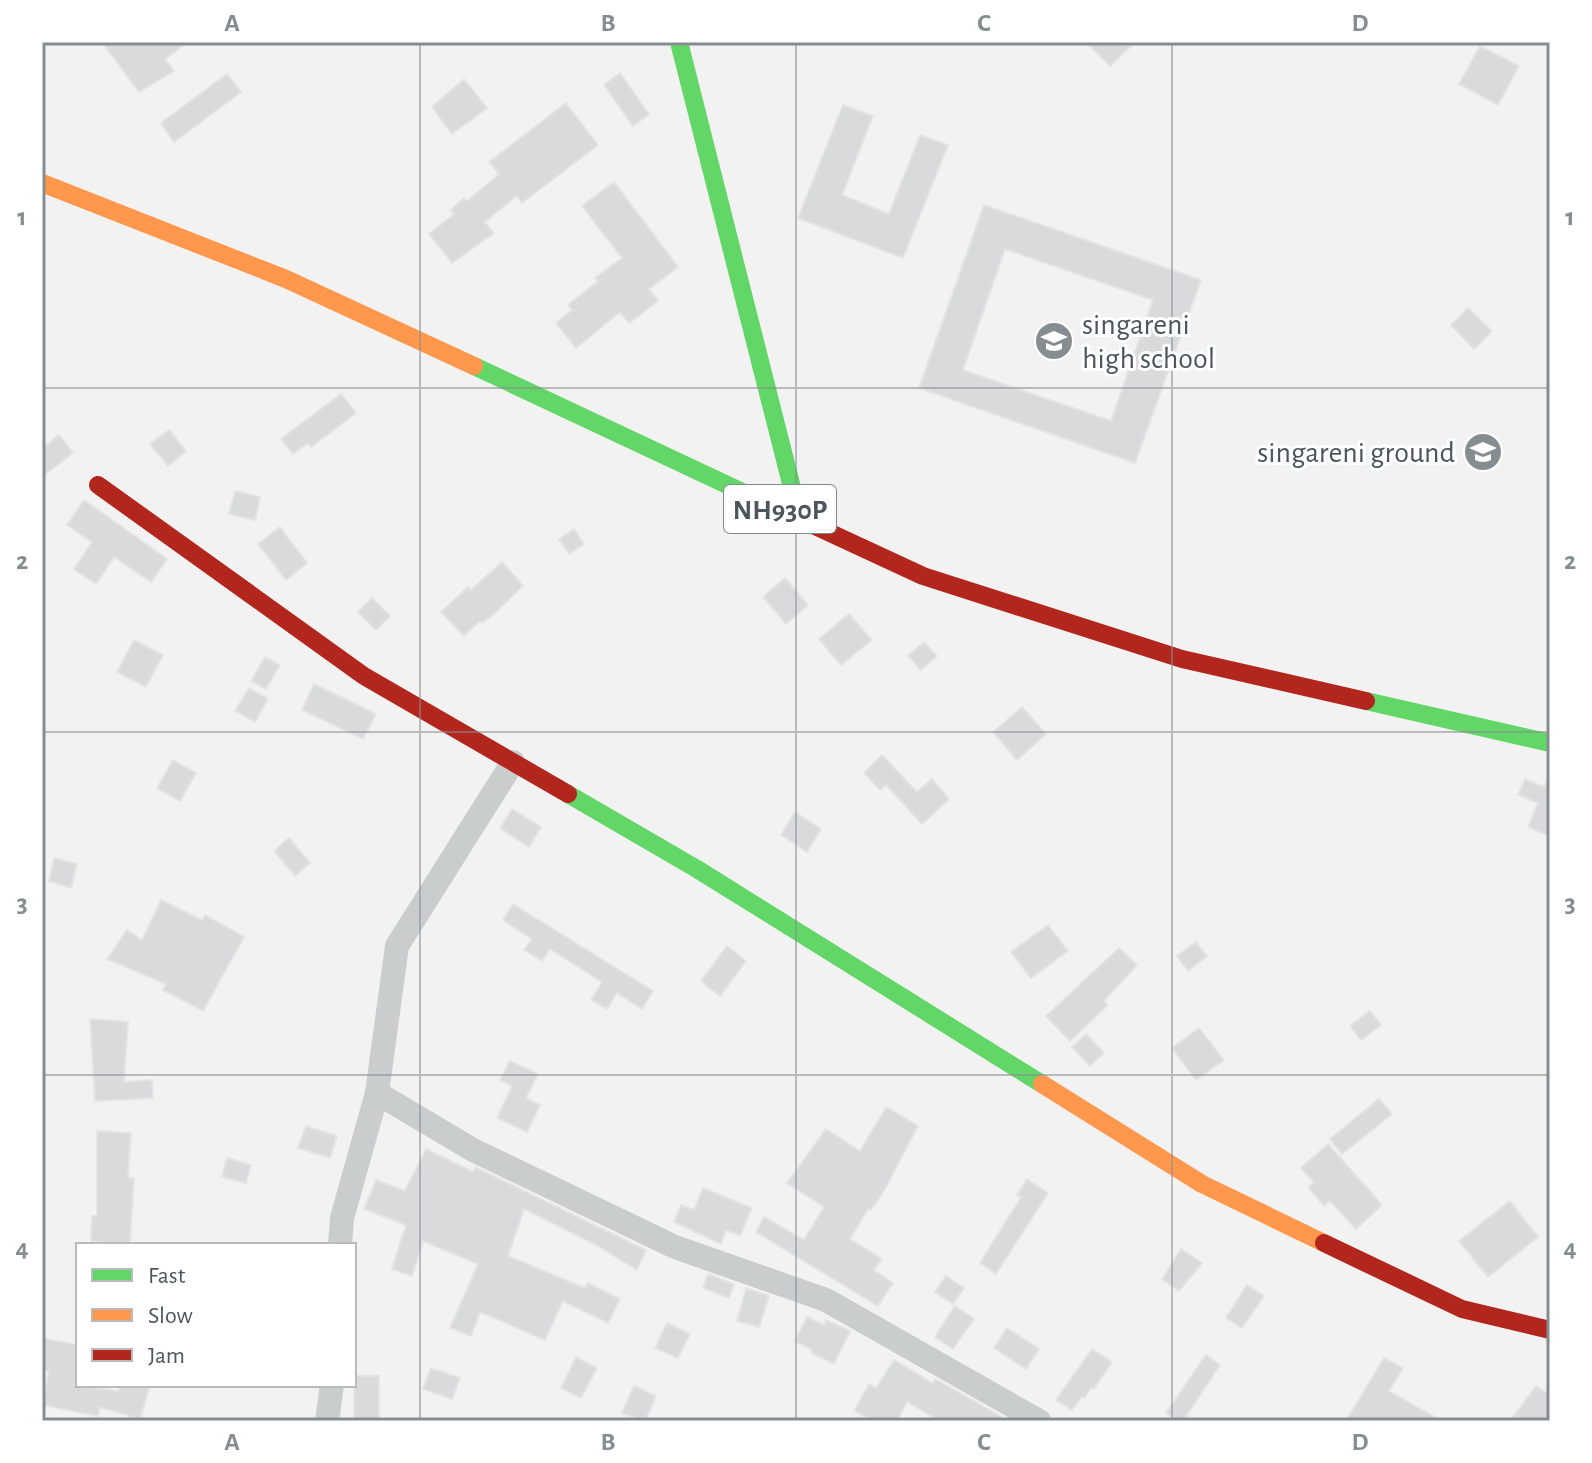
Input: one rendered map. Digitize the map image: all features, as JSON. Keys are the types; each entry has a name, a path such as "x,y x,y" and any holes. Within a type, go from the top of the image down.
{"main road":[{"path":"679,42 800,519"},
{"name":"NH930P","path":"42,183 286,279 923,576 1182,659 1550,743"},
{"path":"98,485 364,676 697,869 1202,1184 1462,1309 1550,1330"}],"street":[{"path":"340,1243 342,1218 377,1093 397,946 513,762"},
{"path":"377,1093 473,1150 675,1247 826,1300 1039,1421"},
{"path":"327,1421 332,1387"}],"building":[{"path":"102,42 188,42 165,59 174,71 139,92"},
{"path":"1086,42 1135,42 1110,66"},
{"path":"1480,46 1519,66 1498,105 1459,84"},
{"path":"620,73 649,114 633,126 604,85"},
{"path":"227,74 241,92 174,142 161,123"},
{"path":"464,79 487,108 452,134 432,107"},
{"path":"566,103 598,145 522,203 516,196 485,222 494,233 452,263 429,234 454,214 451,210 464,198 467,201 499,174 489,162"},
{"path":"843,105 873,116 842,195 889,214 920,135 948,145 903,258 798,218"},
{"path":"614,182 678,267 649,289 658,301 629,323 620,312 576,348 556,323 572,310 568,305 598,281 595,278 622,258 582,206"},
{"path":"984,205 1201,280 1135,463 919,388","holes":["1005,249 1153,300 1111,421 963,370"]},
{"path":"1468,308 1492,331 1474,349 1451,325"},
{"path":"341,394 356,413 311,447 308,443 293,454 281,439"},
{"path":"169,430 186,451 168,466 150,444"},
{"path":"59,435 73,453 42,477 42,449"},
{"path":"235,491 260,497 255,520 229,514"},
{"path":"84,500 167,559 151,582 114,557 96,584 74,569 92,542 67,525"},
{"path":"280,527 307,563 286,580 258,544"},
{"path":"574,529 584,544 569,554 559,539"},
{"path":"502,562 523,586 494,614 482,623 480,621 464,636 441,612"},
{"path":"785,578 808,605 786,624 763,597"},
{"path":"372,598 390,616 376,630 358,612"},
{"path":"849,614 872,640 841,665 819,639"},
{"path":"134,640 163,655 146,687 117,672"},
{"path":"924,642 937,656 921,670 908,656"},
{"path":"265,657 280,665 266,689 251,681"},
{"path":"314,684 376,714 363,739 302,710"},
{"path":"249,688 268,699 255,722 235,711"},
{"path":"1022,707 1046,734 1017,760 993,732"},
{"path":"882,755 917,792 932,779 949,799 922,824 886,785 880,790 864,773"},
{"path":"173,760 196,773 180,801 157,788"},
{"path":"1550,774 1550,836 1528,827 1538,803 1518,795 1525,779 1544,787"},
{"path":"512,809 541,827 529,847 500,828"},
{"path":"795,812 821,829 807,852 781,835"},
{"path":"289,838 310,863 295,876 274,851"},
{"path":"54,858 77,864 71,888 49,881"},
{"path":"161,900 202,920 205,915 244,937 203,1011 163,990 166,984 107,959 127,930 142,940"},
{"path":"513,904 653,991 642,1009 617,993 607,1009 591,1000 602,982 550,949 542,961 524,950 532,939 503,920"},
{"path":"1048,925 1068,951 1031,978 1011,952"},
{"path":"1196,942 1207,956 1188,971 1177,956"},
{"path":"727,946 746,961 720,996 701,981"},
{"path":"1119,948 1137,965 1104,1001 1108,1005 1070,1041 1046,1016"},
{"path":"1370,1011 1381,1025 1361,1040 1350,1026"},
{"path":"90,1019 128,1022 124,1082 152,1080 153,1098 95,1101"},
{"path":"1199,1028 1224,1060 1196,1080 1172,1048"},
{"path":"1086,1034 1104,1053 1090,1066 1072,1047"},
{"path":"510,1061 538,1074 526,1098 540,1105 527,1132 497,1118 512,1086 500,1080"},
{"path":"1379,1099 1392,1114 1342,1154 1330,1139"},
{"path":"886,1107 918,1126 885,1189 871,1210 868,1209 850,1239 882,1259 874,1270 893,1283 878,1306 756,1232 764,1217 804,1240 824,1207 787,1183 826,1129 860,1151"},
{"path":"306,1126 337,1136 330,1158 298,1148"},
{"path":"97,1131 131,1133 128,1178 134,1178 130,1243 91,1242 92,1216 97,1216"},
{"path":"1328,1144 1382,1205 1356,1229 1330,1201 1324,1206 1308,1187 1314,1183 1301,1168"},
{"path":"426,1149 473,1172 475,1167 646,1250 637,1270 600,1247 524,1209 508,1256 585,1288 588,1283 620,1299 608,1323 563,1301 545,1340 480,1312 471,1336 450,1328 478,1264 423,1241 412,1276 392,1269 406,1225 364,1209 376,1180 405,1191"},
{"path":"227,1158 251,1165 246,1183 222,1177"},
{"path":"1027,1179 1048,1193 996,1274 980,1263 1021,1197 1017,1195"},
{"path":"703,1188 752,1208 740,1236 726,1230 721,1244 674,1222 681,1205 694,1210"},
{"path":"1510,1201 1538,1237 1488,1277 1459,1241"},
{"path":"1181,1249 1202,1263 1179,1291 1162,1279"},
{"path":"708,1274 734,1284 729,1298 703,1288"},
{"path":"946,1276 964,1288 953,1304 935,1292"},
{"path":"1247,1285 1264,1296 1242,1328 1226,1318"},
{"path":"746,1288 769,1296 759,1327 737,1321"},
{"path":"955,1306 974,1319 953,1349 935,1337"},
{"path":"807,1317 824,1325 826,1320 850,1331 834,1364 795,1341"},
{"path":"667,1323 690,1334 678,1358 655,1348"},
{"path":"1007,1328 1039,1349 1026,1369 994,1348"},
{"path":"42,1338 76,1345 76,1387 118,1391 119,1387 149,1387 140,1419 100,1407 98,1416 42,1405 49,1371 42,1370"},
{"path":"1092,1349 1112,1362 1094,1389 1092,1387 1072,1410 1056,1400"},
{"path":"1206,1355 1220,1365 1183,1421 1179,1421 1166,1413"},
{"path":"576,1357 597,1368 581,1398 561,1388"},
{"path":"1384,1358 1403,1368 1389,1391 1442,1421 1346,1421"},
{"path":"894,1360 933,1383 935,1379 1009,1421 940,1421 907,1402 897,1421 874,1421 854,1411 869,1384 876,1388"},
{"path":"431,1368 460,1378 452,1399 423,1389"},
{"path":"356,1376 379,1376 379,1421 354,1421"},
{"path":"634,1386 656,1396 645,1421 622,1413"},
{"path":"1536,1386 1550,1395 1550,1421 1510,1421"}],"traffic: fast":[{"path":"679,42 800,519"},
{"path":"474,366 770,505"},
{"path":"1366,701 1550,743"},
{"path":"568,794 697,869 1042,1084"}],"traffic: slow":[{"path":"42,183 286,279 474,366"},
{"path":"1042,1084 1202,1184 1324,1243"}],"traffic: jam":[{"path":"98,485 364,676 568,794"},
{"path":"770,505 923,576 1182,659 1366,701"},
{"path":"1324,1243 1462,1309 1550,1330"}],"place":[{"name":"singareni high school","path":"1054,341"},
{"name":"singareni ground","path":"1483,452"}]}
